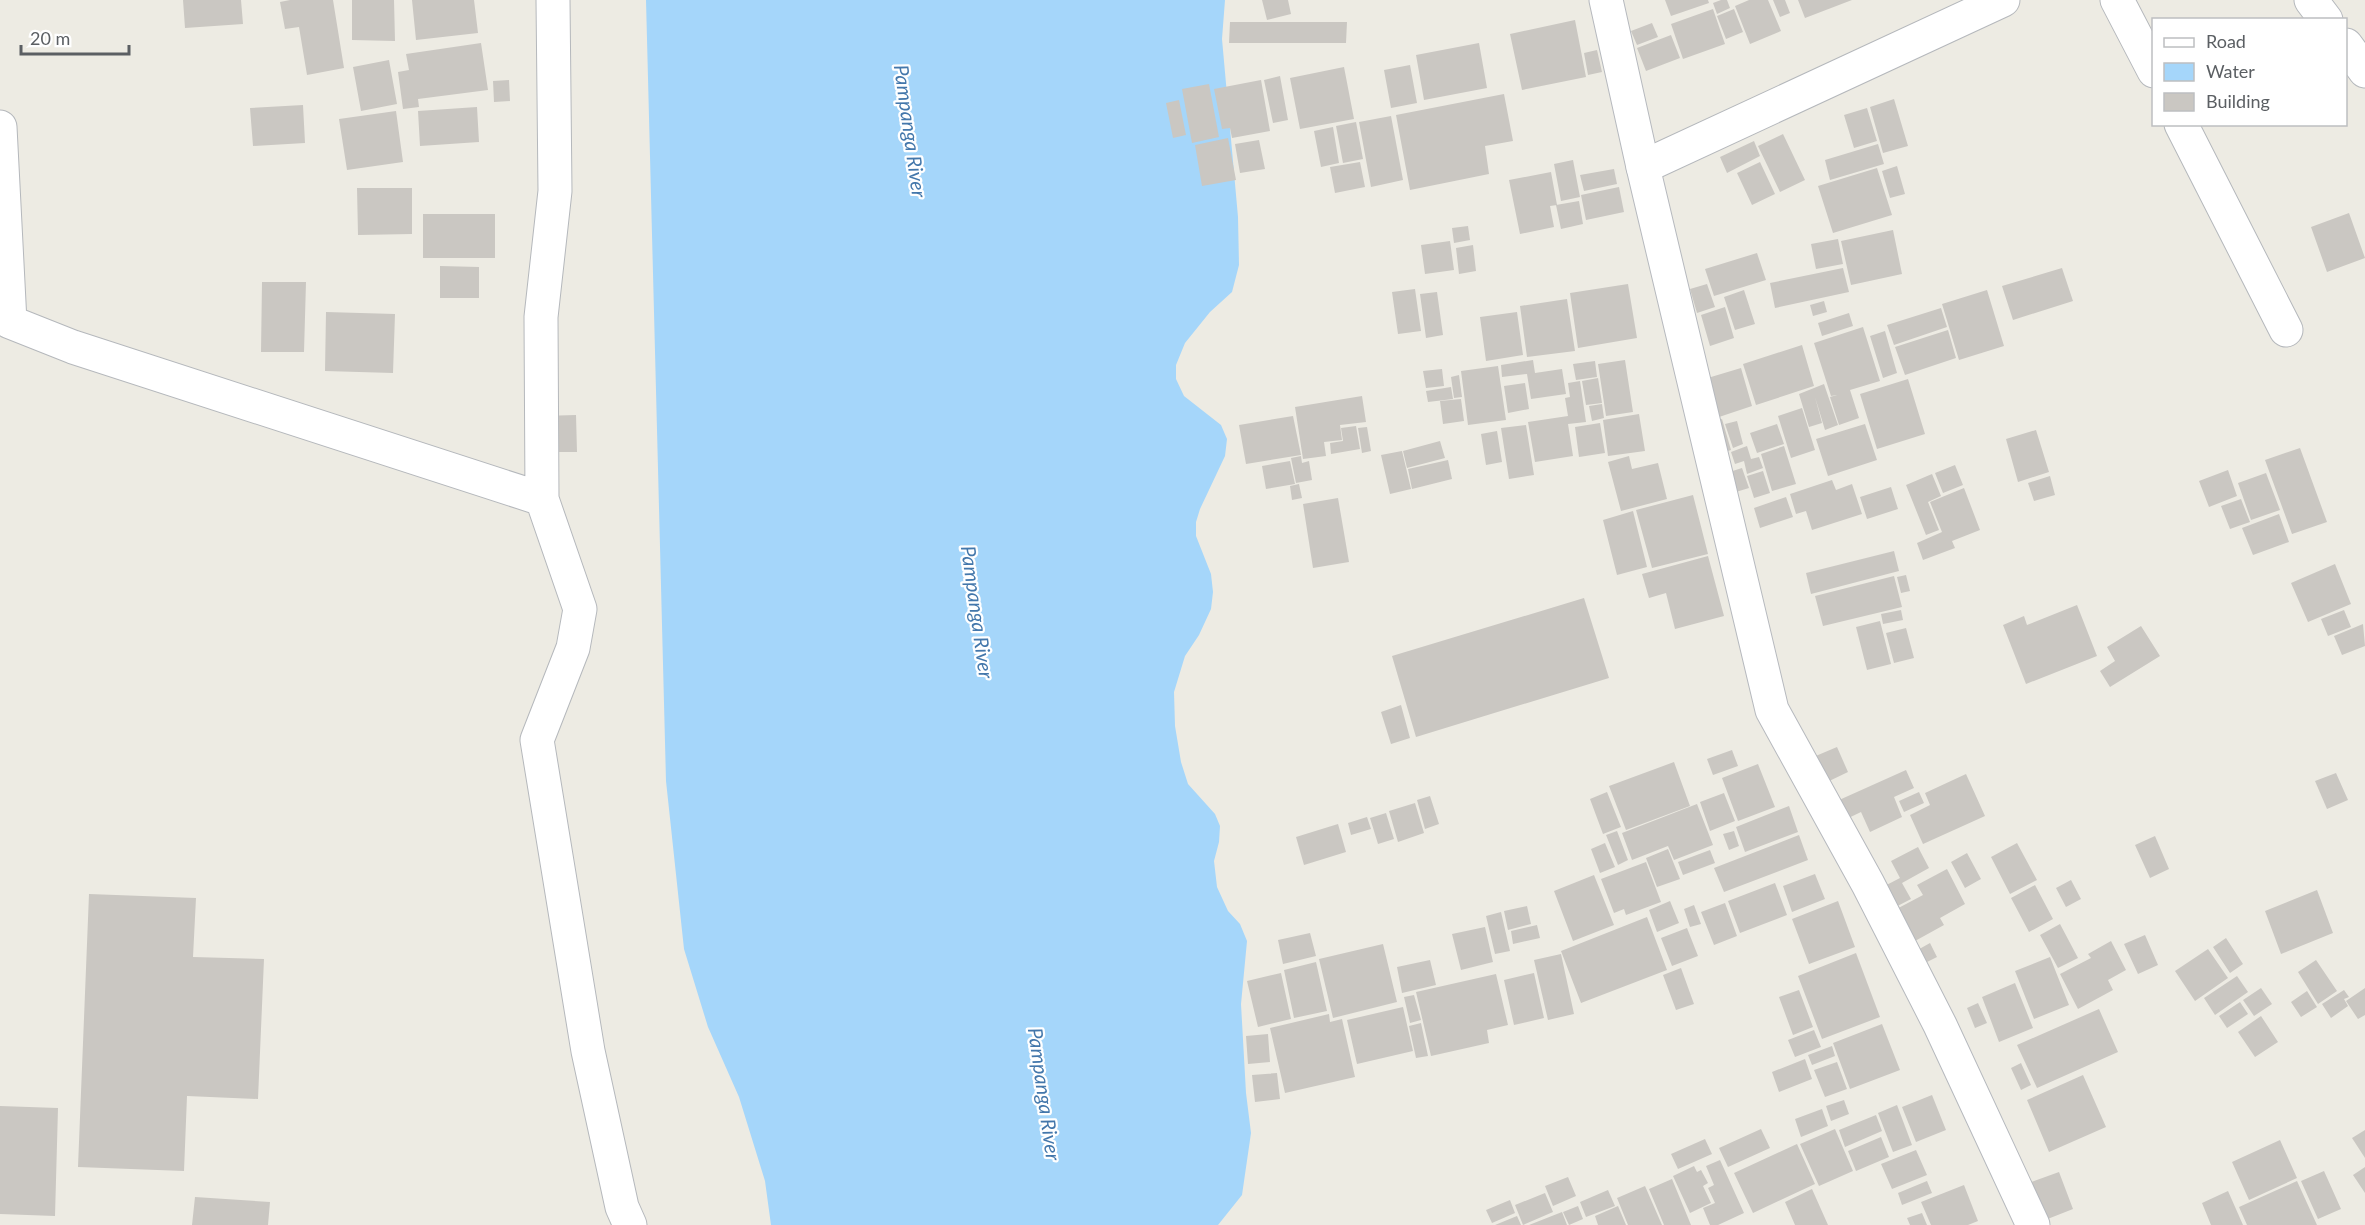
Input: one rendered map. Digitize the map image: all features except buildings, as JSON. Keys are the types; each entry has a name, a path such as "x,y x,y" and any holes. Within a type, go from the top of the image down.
{"street":[{"path":"553,0 555,191 541,317 542,499 580,609 573,648 537,740 588,1051 622,1207 630,1225"},
{"path":"1606,0 1643,167 1772,710 1868,884 1940,1025 2033,1225"},
{"path":"1643,167 2003,0"},
{"path":"2117,0 2152,67"},
{"path":"2311,0 2324,18"},
{"path":"2347,46 2365,70"},
{"path":"2182,126 2286,330"},
{"path":"0,127 10,322 73,347 542,499"}],"water":[{"name":"Pampanga River","path":"646,0 1225,0 1222,39 1238,217 1239,265 1232,292 1210,312 1185,343 1176,365 1176,379 1184,396 1221,425 1227,439 1225,456 1196,522 1196,536 1211,574 1213,592 1211,609 1199,635 1185,656 1174,692 1175,726 1181,762 1188,784 1215,814 1220,826 1214,861 1217,887 1228,911 1240,924 1247,941 1241,1004 1246,1093 1251,1133 1242,1195 1218,1225 771,1225 765,1181 739,1097 708,1027 684,949 666,781"}]}
